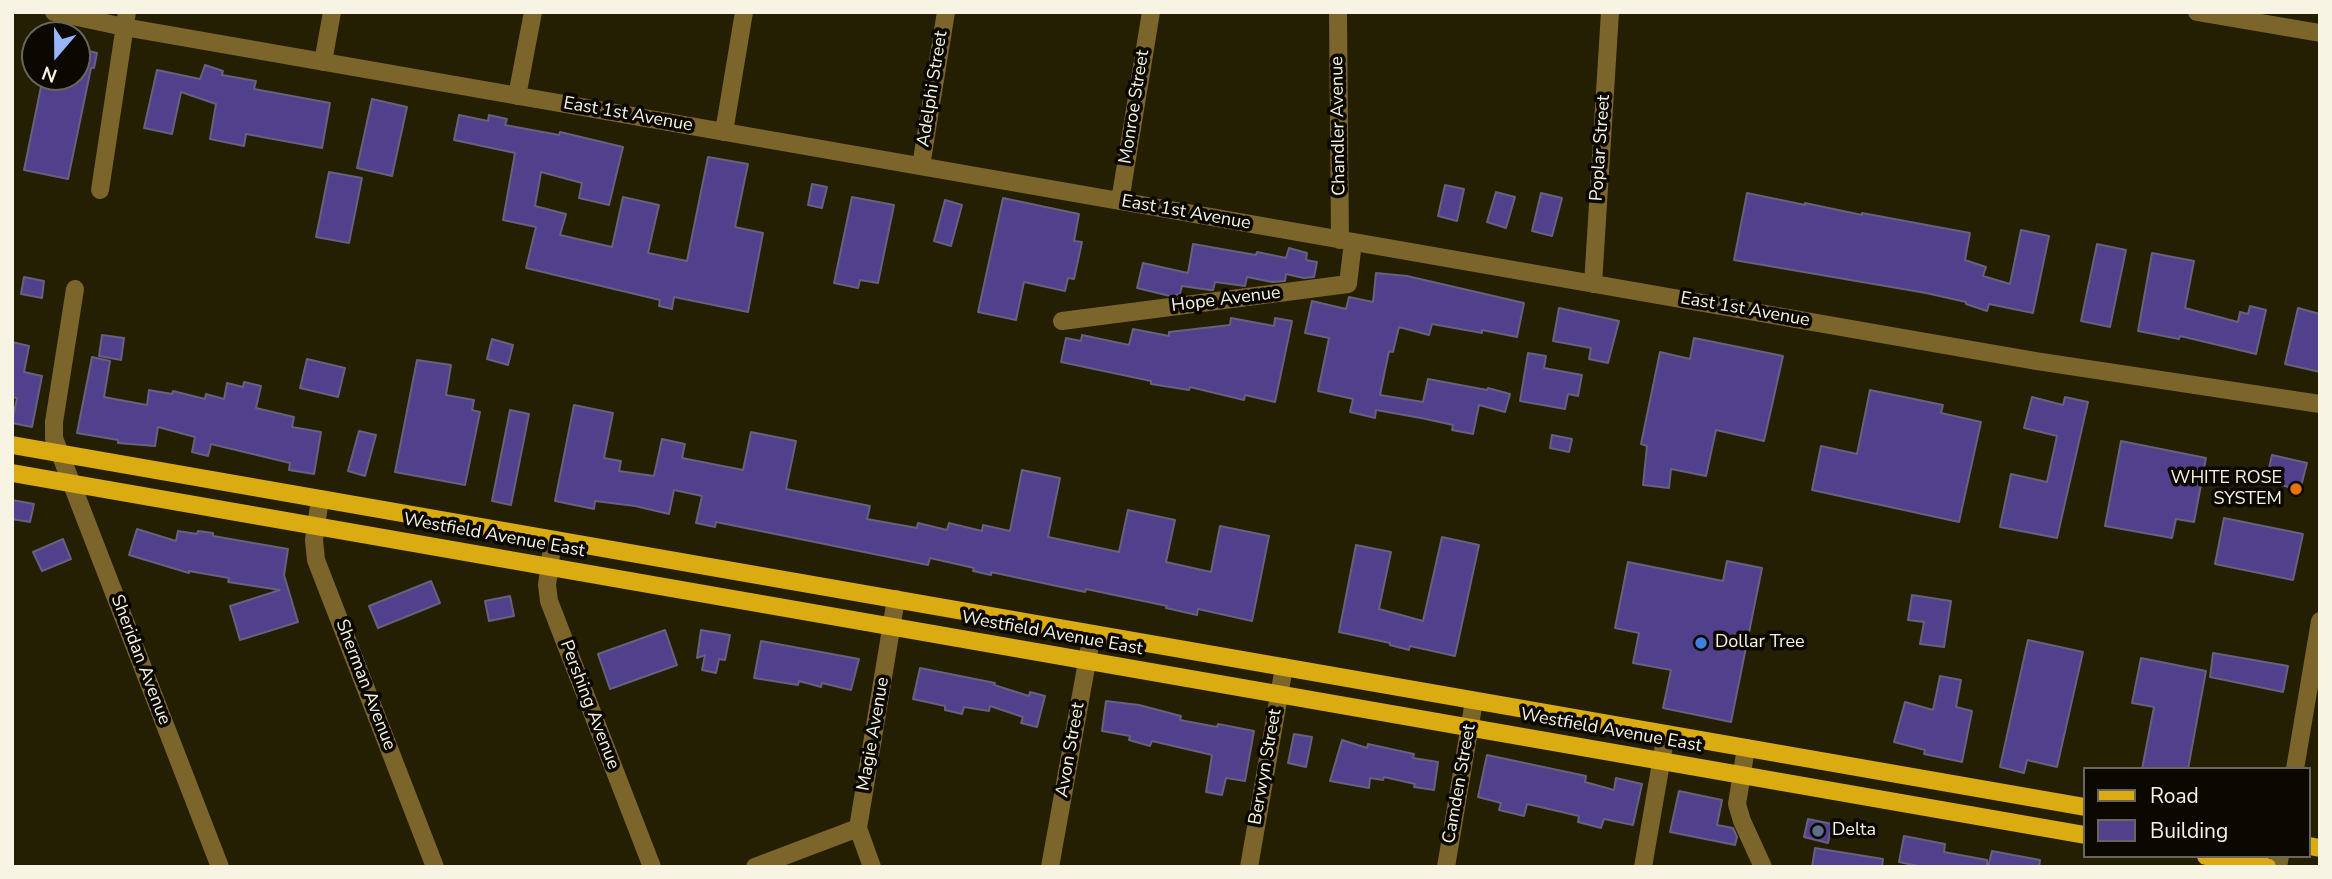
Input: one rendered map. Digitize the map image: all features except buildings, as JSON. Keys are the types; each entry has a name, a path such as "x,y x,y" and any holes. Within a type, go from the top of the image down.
{"main road":[{"name":"Westfield Avenue East","path":"12,445 2084,807"},
{"name":"Westfield Avenue East","path":"12,473 2084,835"},
{"path":"719,596 724,569"},
{"path":"2217,858 2267,867"}],"street":[{"name":"East 1st Avenue","path":"54,12 125,20 323,62 2013,357 2320,404"},
{"path":"323,62 332,12"},
{"path":"517,96 533,12"},
{"path":"724,132 744,12"},
{"name":"Adelphi Street","path":"921,166 946,12"},
{"name":"Monroe Street","path":"1120,201 1151,12"},
{"name":"Chandler Avenue","path":"1338,12 1347,241"},
{"name":"Poplar Street","path":"1593,284 1610,12"},
{"path":"2196,12 2320,33"},
{"path":"100,190 125,20"},
{"name":"Hope Avenue","path":"1062,321 1348,284 1347,241"},
{"name":"Sheridan Avenue","path":"75,289 53,431 59,454 220,867"},
{"name":"Sherman Avenue","path":"320,499 314,540 316,560 435,867"},
{"name":"Pershing Avenue","path":"552,540 547,585 549,601 652,867"},
{"name":"Magie Avenue","path":"872,867 858,828 896,599"},
{"path":"2295,767 2320,621"},
{"name":"Avon Street","path":"1050,867 1092,634"},
{"name":"Berwyn Street","path":"1249,867 1284,667"},
{"name":"Camden Street","path":"1446,867 1474,701"},
{"path":"1643,867 1666,734"},
{"path":"1746,748 1737,797 1739,812 1763,867"},
{"path":"755,867 858,828"}],"place":[{"name":"WHITE ROSE SYSTEM","path":"2296,489"},
{"name":"Dollar Tree","path":"1701,643"},
{"name":"Delta","path":"1818,831"}]}
